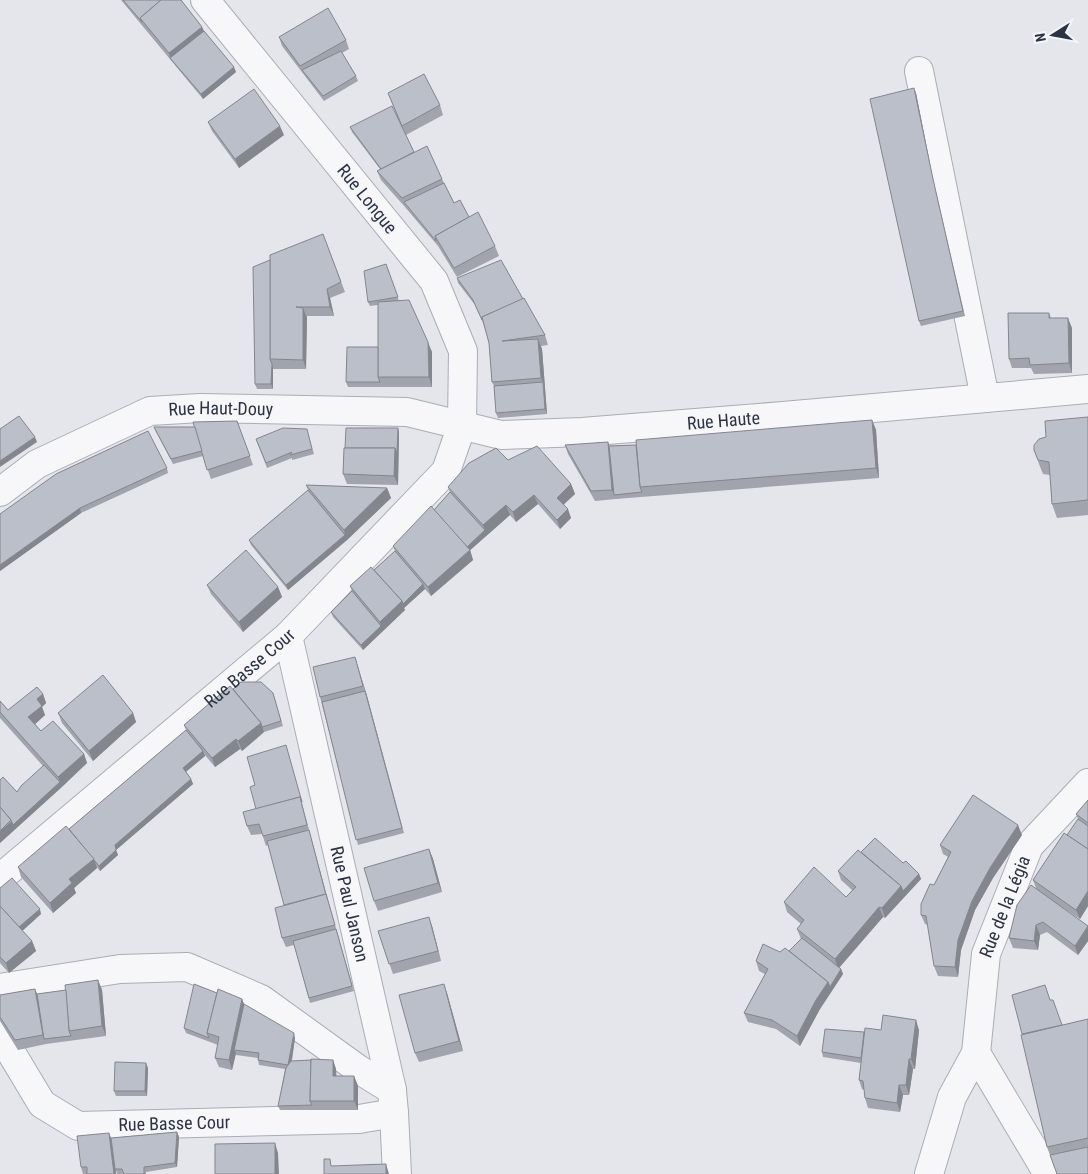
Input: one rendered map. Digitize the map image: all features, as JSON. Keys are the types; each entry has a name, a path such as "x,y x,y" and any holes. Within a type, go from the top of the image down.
{"street":[{"name":"Rue Longue","path":"205,0 434,281 463,351 462,425"},
{"path":"920,72 985,398"},
{"name":"Rue Haute","path":"462,425 501,435 582,432 1088,389"},
{"name":"Rue Haut-Douy","path":"0,492 37,464 150,411 200,408 407,412 462,425"},
{"name":"Rue Basse Cour","path":"0,878 288,636 446,471 462,425"},
{"name":"Rue Paul Janson","path":"288,636 393,1101 397,1174"},
{"name":"Rue de la Légia","path":"976,1052 986,954 1029,846 1088,783"},
{"path":"0,988 120,969 187,967 261,999 358,1069 393,1101"},
{"name":"Rue Basse Cour","path":"0,1034 42,1104 78,1126 359,1119 393,1101"},
{"path":"929,1174 952,1097 976,1052"},
{"path":"976,1052 1048,1174"}],"building":[{"path":"123,0 161,0 140,18 142,22"},
{"path":"161,0 181,0 202,27 169,53 140,18"},
{"path":"328,8 346,40 300,66 279,37"},
{"path":"204,31 234,67 201,94 170,58"},
{"path":"341,51 356,76 323,96 302,70"},
{"path":"424,74 440,105 402,126 388,93"},
{"path":"914,88 963,311 919,321 870,99"},
{"path":"254,89 280,126 235,159 208,122"},
{"path":"392,106 414,152 381,169 350,127"},
{"path":"427,146 442,179 402,198 377,171"},
{"path":"444,183 454,203 460,200 469,217 435,236 436,241 404,202"},
{"path":"478,212 495,246 454,268 435,236"},
{"path":"323,234 341,282 327,289 330,307 296,307 303,308 303,360 270,359 270,255"},
{"path":"270,260 271,384 255,384 253,267"},
{"path":"501,260 523,299 482,317 482,320 473,300 457,278"},
{"path":"386,264 398,297 368,302 364,271"},
{"path":"524,298 545,335 502,341 538,339 541,378 492,382 489,343 482,317"},
{"path":"409,300 428,342 429,377 378,377 378,302"},
{"path":"1008,313 1049,313 1049,318 1068,318 1069,363 1030,365 1029,358 1009,359"},
{"path":"347,347 378,347 378,377 380,382 346,382"},
{"path":"543,382 545,409 496,413 494,386"},
{"path":"19,416 35,437 0,461 0,429"},
{"path":"1088,417 1088,500 1052,504 1049,462 1038,460 1034,445 1039,439 1046,437 1045,421"},
{"path":"872,420 876,468 640,487 636,440"},
{"path":"237,421 250,456 207,470 193,422"},
{"path":"154,427 195,427 202,451 171,459"},
{"path":"283,428 307,429 312,449 290,455 292,452 266,463 256,439"},
{"path":"346,428 398,428 397,453 395,448 345,448"},
{"path":"148,431 167,468 80,508 0,565 0,514 56,474"},
{"path":"608,442 612,490 591,491 565,445"},
{"path":"636,445 642,492 614,495 609,446"},
{"path":"537,446 571,484 557,498 568,509 557,520 534,495 513,512 506,505 483,525 448,487 469,463 496,448 508,460"},
{"path":"344,448 395,448 394,476 343,474"},
{"path":"306,485 387,488 344,530"},
{"path":"308,490 345,535 286,585 249,540"},
{"path":"450,492 485,530 467,547 434,510"},
{"path":"431,506 470,550 428,587 393,546"},
{"path":"246,550 278,587 239,622 207,585"},
{"path":"395,551 423,584 403,604 374,570"},
{"path":"371,567 402,601 380,622 350,586"},
{"path":"352,591 381,626 361,645 331,612"},
{"path":"355,657 363,686 320,697 313,667"},
{"path":"103,675 133,713 89,751 58,713"},
{"path":"241,682 261,682 273,693 281,721 262,727 261,723 233,689"},
{"path":"230,686 261,723 238,741 236,739 212,758 184,725"},
{"path":"37,687 43,694 37,699 42,706 28,717 41,731 53,721 84,754 58,777 0,712 0,701 8,710"},
{"path":"365,691 402,828 356,840 322,702"},
{"path":"186,730 203,751 183,768 191,779 115,845 116,850 99,866 69,829"},
{"path":"286,745 302,802 300,797 256,809 250,787 255,785 247,757"},
{"path":"44,765 60,782 13,825 0,807 0,780 3,777 17,792"},
{"path":"973,795 1018,825 990,868 972,901 958,940 955,967 934,966 926,916 921,915 921,904 930,884 934,885 951,852 940,845"},
{"path":"300,797 307,825 263,836 259,824 247,826 243,812"},
{"path":"1088,800 1088,823 1076,814"},
{"path":"0,807 11,820 0,831"},
{"path":"1078,819 1088,826 1088,849 1067,835"},
{"path":"66,826 94,859 69,879 72,883 50,903 18,867"},
{"path":"309,830 326,894 284,905 267,841"},
{"path":"1064,833 1088,849 1088,891 1076,910 1033,880"},
{"path":"875,838 903,863 906,861 919,874 903,891 901,886 861,852"},
{"path":"429,849 438,883 374,901 364,868"},
{"path":"858,850 901,886 882,908 879,907 835,959 797,929 804,920 784,902 814,867 846,897 856,887 838,871"},
{"path":"12,878 40,909 19,927 0,906 0,888"},
{"path":"1031,885 1088,926 1075,946 1043,922 1036,925 1034,941 1009,938 1017,905"},
{"path":"326,894 335,925 282,938 275,908"},
{"path":"0,906 32,941 6,963 0,957"},
{"path":"429,917 438,951 389,964 378,931"},
{"path":"336,929 352,986 309,998 293,941"},
{"path":"802,938 841,969 830,987 828,982 789,951"},
{"path":"763,944 780,952 785,948 828,982 797,1036 772,1020 744,1013 768,969 756,961"},
{"path":"98,980 102,1026 69,1031 65,985"},
{"path":"194,984 217,993 207,1033 209,1038 184,1028"},
{"path":"444,984 459,1041 415,1053 399,995"},
{"path":"1045,985 1062,1025 1022,1034 1012,995"},
{"path":"35,989 43,1035 15,1040 0,1017 0,995"},
{"path":"218,989 242,999 229,1060 215,1058 219,1037 207,1033"},
{"path":"66,990 71,1036 44,1039 37,994"},
{"path":"244,1004 294,1033 288,1065 258,1060 259,1053 234,1050"},
{"path":"883,1015 916,1020 906,1085 899,1085 897,1103 865,1098 863,1081 859,1080 865,1028 881,1030"},
{"path":"1088,1019 1088,1138 1047,1147 1021,1035"},
{"path":"825,1029 864,1032 861,1058 822,1052"},
{"path":"311,1059 333,1060 333,1076 354,1076 354,1101 310,1101"},
{"path":"311,1060 310,1101 312,1105 278,1106 286,1068 291,1061"},
{"path":"115,1062 146,1063 145,1091 114,1091"},
{"path":"177,1132 175,1163 144,1167 144,1174 124,1174 122,1169 115,1169 111,1138"},
{"path":"109,1133 114,1174 87,1174 87,1167 81,1167 77,1136"},
{"path":"275,1143 275,1174 215,1174 215,1144"},
{"path":"1088,1147 1088,1174 1057,1174 1050,1155"},
{"path":"324,1159 330,1159 331,1166 386,1164 386,1174 324,1174"}]}
